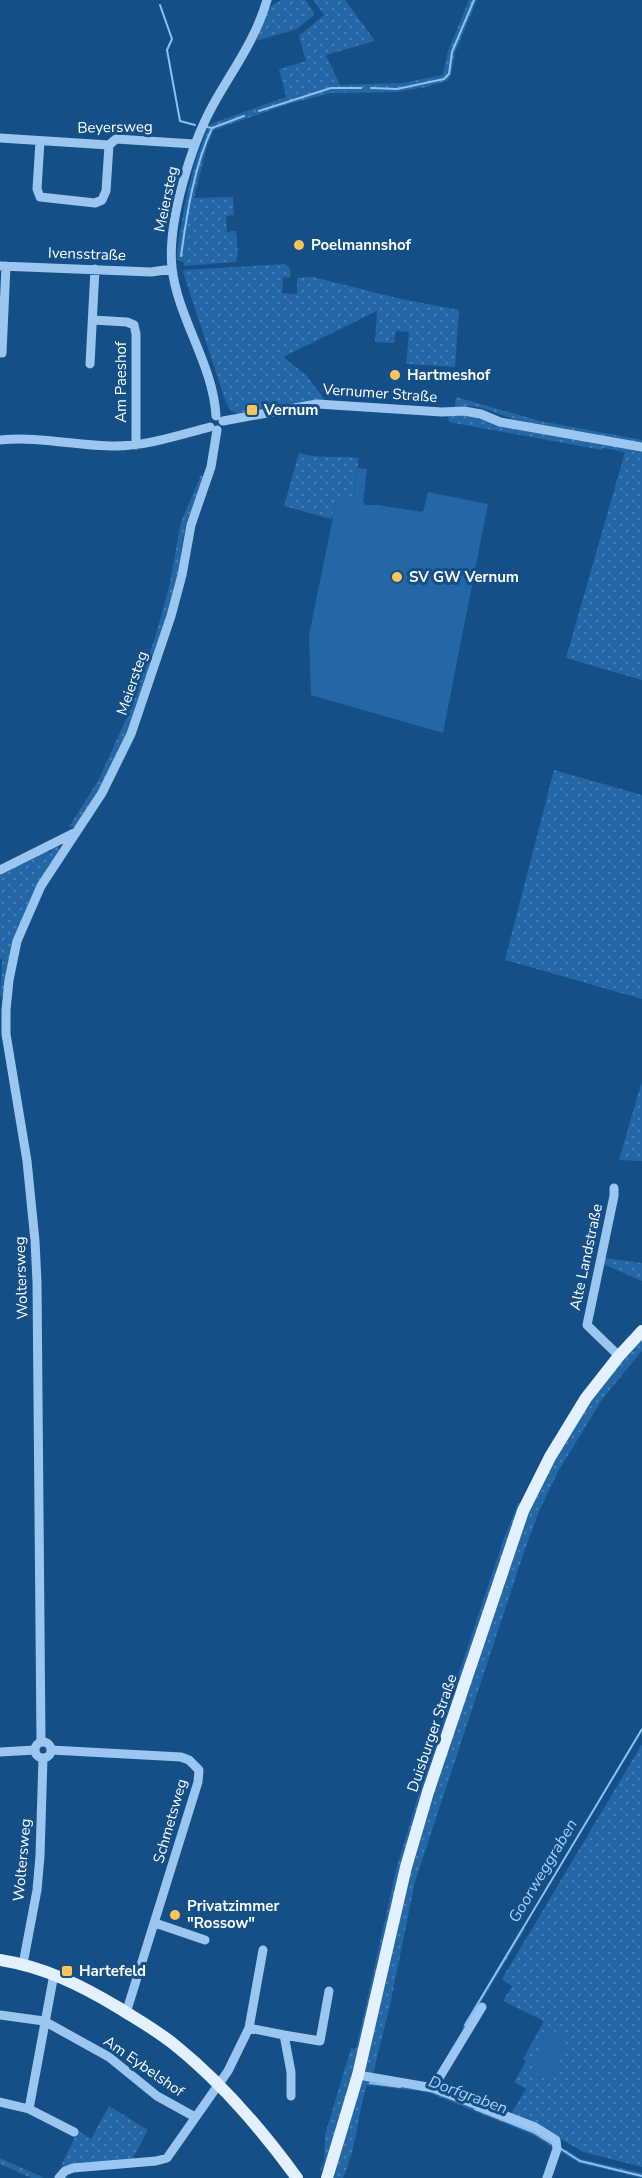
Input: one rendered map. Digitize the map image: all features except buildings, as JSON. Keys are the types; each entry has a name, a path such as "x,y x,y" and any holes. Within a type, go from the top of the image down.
{"main road":[{"name":"Duisburger Straße","path":"327,2178 358,2075 409,1857 428,1792 524,1511 550,1457 586,1398 642,1331"},
{"path":"0,1960 23,1964 54,1974 89,1990 175,2045 219,2084 273,2144 297,2178"}],"street":[{"name":"Meiersteg","path":"76,831 102,793 121,756 136,719 171,616 182,575 191,525 211,467 214,428 211,418 220,418 176,290 172,269 173,231 194,144 211,108 248,48 267,0"},
{"name":"Beyersweg","path":"0,138 109,145 116,139 194,144"},
{"path":"40,141 37,189 40,197 95,202 102,200 106,191 109,145"},
{"path":"0,353 2,353 3,266"},
{"name":"Ivensstraße","path":"3,266 151,272 172,269"},
{"path":"90,364 95,269"},
{"name":"Am Paeshof","path":"93,320 127,322 134,325 136,334 136,445"},
{"name":"Vernumer Straße","path":"220,418 317,404 442,412 476,408 516,424 642,447"},
{"path":"0,440 22,438 100,446 136,445 214,428"},
{"path":"0,870 76,831"},
{"name":"Woltersweg","path":"38,1746 39,1375 35,1241 27,1161 3,1007 17,941 27,916 41,886 76,831"},
{"name":"Alte Landstraße","path":"614,1188 587,1325 619,1356"},
{"path":"0,1752 48,1744 51,1750 43,1758 39,1757 38,1746"},
{"name":"Schmetsweg","path":"51,1750 181,1758 189,1760 199,1770 198,1782 126,2013"},
{"name":"Woltersweg","path":"23,1964 37,1890 43,1758"},
{"path":"155,1923 206,1940"},
{"path":"59,2178 65,2171 73,2168 156,2161 167,2158 228,2071 249,2028 263,1950"},
{"path":"29,2109 54,1974"},
{"path":"249,2028 320,2041 329,1991"},
{"path":"433,2088 482,2007"},
{"name":"Am Eybelshof","path":"0,2015 44,2021 109,2058 157,2096 195,2117"},
{"path":"284,2035 291,2072 291,2096"},
{"path":"358,2075 433,2088 535,2127 556,2140 557,2149 547,2178"},
{"path":"0,2102 29,2109 74,2132"}],"shaded area":[{"path":"281,0 305,0 314,15 297,29 256,41 268,8"},
{"path":"313,0 345,0 375,41 326,55 340,85 402,83 443,75 448,51 469,0 477,0 455,53 451,75 447,81 397,92 331,93 285,105 214,130 207,146 194,198 233,197 234,215 226,216 227,232 236,231 238,255 235,262 184,266 184,262 177,260 177,255 185,205 193,172 210,124 286,97 279,69 306,61 299,36 324,15"},
{"path":"284,264 289,268 290,278 283,277 282,293 297,294 297,278 313,277 401,299 459,310 455,367 406,364 409,332 396,331 394,343 375,342 377,311 283,357 306,375 325,400 238,414 230,410 183,272 184,270"},
{"path":"456,397 540,421 642,440 642,443 518,420 475,406 455,407"},
{"path":"463,414 642,450 642,680 566,658 625,452 603,448 602,450 449,422 448,416"},
{"path":"299,453 359,458 353,500 337,497 332,519 284,506"},
{"name":"SV GW Vernum","path":"358,468 367,469 363,502 366,505 423,512 428,492 488,504 443,733 311,695 309,635 337,497 353,500"},
{"path":"201,475 205,477 188,518 182,543 179,574 169,611 132,719 100,789 76,827 69,827 99,779 126,719 155,638 169,587 181,522"},
{"path":"554,770 642,795 642,999 505,960"},
{"path":"56,844 60,851 34,894 4,996 0,997 2,959 0,959 0,874 47,850 50,853"},
{"path":"642,1081 642,1161 619,1160"},
{"path":"604,1258 642,1263 642,1281 603,1264"},
{"path":"642,1337 642,1351 603,1398 559,1470 540,1509 525,1549 415,1882 390,2005 373,2074 363,2070 409,1869 425,1813 530,1505 551,1465 595,1394"},
{"path":"518,1503 522,1504 418,1811 356,2063 326,2163 319,2173 324,2161 325,2135 351,2048 356,2049 397,1866 503,1541"},
{"path":"642,1744 642,2167 583,2152 535,2124 511,2114 526,2089 514,2082 526,2061 523,2059 544,2021 503,2001 512,1986 502,1979"},
{"path":"522,1927 525,1929 465,2029 462,2028"},
{"path":"547,2027 567,2039 551,2082 531,2070"},
{"path":"368,2080 428,2089 533,2130 581,2159 642,2173 642,2178 579,2163 531,2134 427,2092 367,2085 348,2167 343,2178 334,2178 359,2083"},
{"path":"109,2106 148,2130 132,2160 61,2166 78,2131 91,2139"},
{"path":"0,2158 44,2178 31,2178 0,2164"}],"waterway":[{"path":"371,88 397,89 444,79 449,74 452,52 474,0"},
{"path":"160,5 172,39 167,50 180,121 195,125"},
{"path":"259,111 331,88 361,88"},
{"path":"207,127 212,128 244,116"},
{"path":"181,256 196,174 212,128"},
{"name":"Goorweggraben","path":"465,2025 642,1729"},
{"name":"Dorfgraben","path":"370,2083 400,2087"},
{"name":"Dorfgraben","path":"475,2109 533,2132 554,2145"},
{"name":"Dorfgraben","path":"561,2149 580,2161 642,2176"}],"place":[{"name":"Poelmannshof","path":"299,245"},
{"name":"Hartmeshof","path":"395,375"},
{"name":"Vernum","path":"252,410"},
{"name":"SV GW Vernum","path":"397,577"},
{"name":"Privatzimmer \"Rossow\"","path":"175,1915"},
{"name":"Hartefeld","path":"67,1971"}]}
